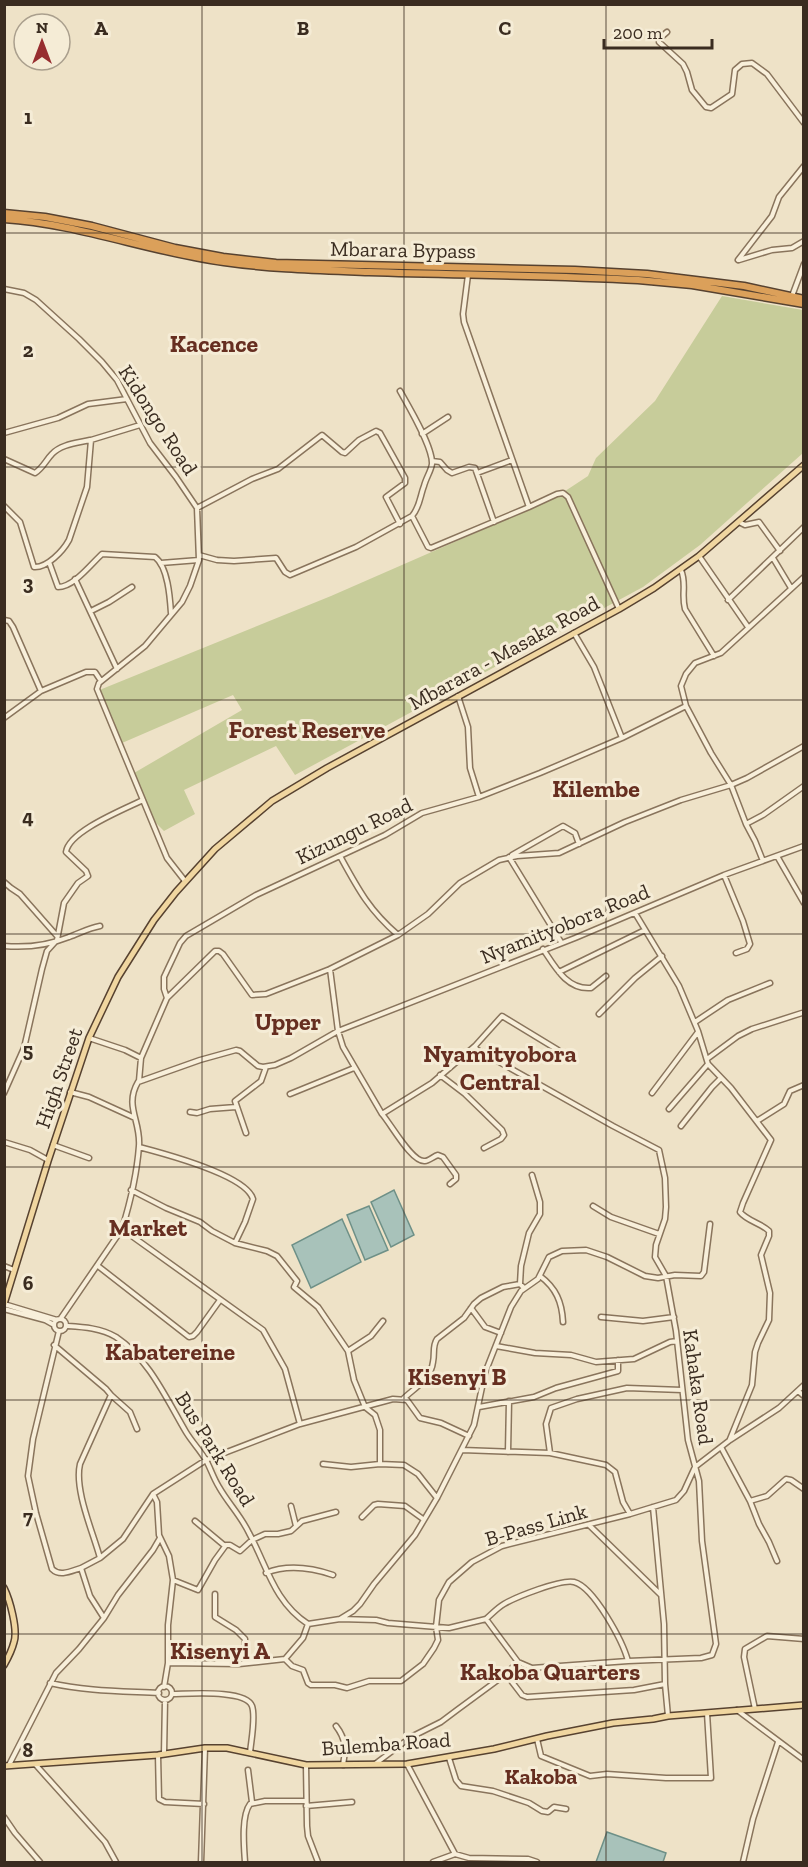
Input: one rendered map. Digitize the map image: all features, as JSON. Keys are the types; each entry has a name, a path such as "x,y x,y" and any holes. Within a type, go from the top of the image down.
{"highway":[{"name":"Mbarara Bypass","path":"4,213 45,216 174,248 276,263 575,270 647,274 744,286 804,298"},
{"name":"Mbarara Bypass","path":"4,219 75,228 223,262 289,269 638,280 704,287 804,304"}],"main road":[{"name":"Mbarara - Masaka Road","path":"185,881 215,849 272,801 327,768 619,609 681,570 804,465"},
{"name":"High Street","path":"4,1304 89,1038 118,977 168,901 185,881"},
{"path":"4,1588 15,1638 4,1665"},
{"name":"Bulemba Road","path":"7,1766 106,1760 205,1748 227,1748 306,1765 407,1764 450,1758 613,1723 707,1712 804,1706"}],"street":[{"path":"667,32 659,42 683,64 692,90 704,106 711,108 732,94 735,70 742,64 752,63 766,74 804,123"},
{"path":"804,166 779,198 772,216 738,260 772,250 792,248 804,241"},
{"path":"792,297 804,264"},
{"path":"468,275 463,318 530,507"},
{"name":"Kidongo Road","path":"4,290 24,293 36,300 102,362 117,380 150,443 197,508"},
{"path":"161,563 199,558 234,561 276,558 285,572 290,575 356,547 412,516 418,507 432,461 422,434 400,391"},
{"path":"4,433 58,418 88,404 128,399"},
{"path":"422,434 448,417"},
{"path":"4,459 35,473 56,450 140,425"},
{"path":"185,881 167,858 99,696 97,686 145,646 182,602 199,558 197,508 252,479 278,469 322,435 345,453 360,440 376,431 380,433 405,478 405,483 386,497 399,524"},
{"path":"4,506 20,522 34,567 38,568 49,562 69,540 85,496 90,440"},
{"path":"477,473 512,460"},
{"path":"432,461 440,462 452,473 471,467 475,468 494,522"},
{"path":"412,516 430,548 561,493 568,497 619,609"},
{"path":"739,522 745,525 759,522 780,551"},
{"path":"728,600 804,527"},
{"path":"49,562 58,587 69,585 102,554 155,558 161,563 170,591 171,614"},
{"path":"699,556 748,627"},
{"path":"773,558 791,588"},
{"path":"681,570 685,582 683,604 714,656"},
{"path":"763,861 731,785 706,745 686,706 681,686 686,674 695,663 721,653 804,577"},
{"path":"75,579 117,669"},
{"path":"91,611 132,587"},
{"path":"4,620 9,621 13,627 41,691"},
{"path":"574,633 594,667 622,738"},
{"path":"4,717 41,691 86,672 95,672 101,681"},
{"path":"458,696 468,727 470,768 478,797"},
{"name":"Kizungu Road","path":"59,1319 122,1229 139,1147 139,1133 132,1108 133,1090 138,1082 141,1058 167,998 164,977 180,943 186,936 256,895 385,835 422,813 478,797 585,754 686,706"},
{"path":"509,857 559,853 625,822 681,800 731,785 771,766 804,746"},
{"path":"746,824 804,786"},
{"path":"4,1094 24,1048 39,981 48,951 57,938 64,903 78,883 88,876 86,871 66,852 66,848 82,831 143,800"},
{"path":"167,998 215,951 223,954 252,995 266,994 330,969 398,936 428,914 460,883 563,826 575,833 579,843"},
{"name":"Nyamityobora Road","path":"266,1067 291,1058 338,1031 635,913 724,875 804,846"},
{"path":"340,856 371,909 398,936"},
{"path":"777,856 804,903"},
{"path":"509,857 561,942"},
{"path":"724,875 750,945 747,949 736,953"},
{"path":"4,882 20,894 57,938"},
{"path":"635,913 676,980 695,1022 707,1062 771,1138 771,1143 740,1212 769,1231 761,1255 770,1293 770,1312 767,1326 755,1352 752,1384 730,1440"},
{"path":"4,946 20,948 36,946 100,926"},
{"path":"559,972 645,930"},
{"path":"543,950 559,972 572,984 587,989 594,987 606,976"},
{"path":"599,1014 635,978 662,956"},
{"path":"330,969 338,1031 354,1068 382,1114 418,1160 426,1161 438,1155 443,1157 456,1175 456,1179 450,1184"},
{"path":"695,1022 728,1000 770,983"},
{"path":"669,1109 707,1062 738,1036 752,1029 802,1013"},
{"path":"382,1114 418,1092 440,1075 475,1046 502,1016 558,1050"},
{"path":"652,1093 698,1031"},
{"path":"89,1038 141,1058"},
{"name":"Kahaka Road","path":"475,1046 515,1071 659,1150 665,1178 666,1200 665,1219 656,1245 655,1257 666,1276 674,1317 688,1440 699,1481 702,1541 716,1644 714,1652 708,1657 532,1668 518,1662"},
{"path":"138,1082 200,1060 231,1051 240,1051 258,1066 266,1067 261,1081 235,1101 246,1133"},
{"path":"290,1094 354,1068"},
{"path":"440,1075 465,1094 502,1130 504,1135 501,1139 484,1148"},
{"path":"681,1126 721,1078"},
{"path":"758,1121 784,1104 790,1090 804,1085"},
{"path":"70,1092 88,1097 135,1119"},
{"path":"190,1112 236,1107"},
{"path":"4,1142 30,1150 48,1161"},
{"path":"53,1145 89,1158"},
{"path":"139,1147 205,1166 248,1190 253,1199 235,1243"},
{"path":"524,1288 520,1284 521,1266 529,1233 540,1214 540,1202 532,1175"},
{"path":"131,1190 200,1222 235,1243 267,1251 277,1256 297,1281 294,1287 318,1307 348,1351 354,1380 365,1407 375,1415 380,1430 380,1464"},
{"path":"594,1206 611,1217 659,1234"},
{"path":"340,1619 360,1604 415,1535 437,1498 474,1425 485,1373 511,1307 524,1288 540,1276 546,1261 554,1253 586,1250 613,1260 639,1274 658,1278 703,1275 710,1224"},
{"path":"122,1229 220,1300 256,1323 268,1335 290,1380 300,1424"},
{"path":"4,1266 14,1270"},
{"path":"98,1266 189,1337 197,1332 220,1300"},
{"path":"540,1276 550,1284 559,1298 563,1322"},
{"path":"403,1399 431,1372 435,1342 464,1318 477,1301 496,1289 520,1284"},
{"path":"4,1304 66,1321 67,1326 64,1330 59,1331"},
{"path":"471,1308 485,1327 501,1334"},
{"path":"4,1310 45,1320 59,1331"},
{"path":"601,1317 643,1321 674,1317"},
{"path":"54,1325 59,1319"},
{"path":"348,1351 371,1336 383,1321"},
{"name":"Bus Park Road","path":"67,1326 107,1332 140,1358 151,1371 206,1460 215,1480 241,1519 280,1597 297,1617 308,1624"},
{"path":"59,1331 33,1439 28,1476 52,1569 58,1573 81,1568 100,1558 123,1539 153,1494 206,1460 300,1424 393,1399 403,1399 409,1402 420,1418 441,1423 469,1436"},
{"path":"496,1346 535,1353 571,1355 596,1362 634,1359 666,1343 677,1341"},
{"path":"54,1345 130,1412 137,1429"},
{"path":"479,1407 534,1397 556,1388 618,1371 618,1360"},
{"name":"B-Pass Link","path":"285,1659 292,1666 303,1670 310,1685 335,1685 347,1688 369,1681 400,1681 423,1664 435,1648 438,1640 437,1608 443,1591 449,1582 472,1562 502,1546 672,1502 680,1497 695,1467 730,1440 767,1417 804,1385"},
{"path":"550,1453 546,1424 551,1408 577,1399 631,1388 682,1390"},
{"path":"798,1391 804,1396"},
{"path":"100,1558 80,1490 78,1474 80,1464 111,1395"},
{"path":"508,1401 508,1452"},
{"path":"720,1448 750,1502 777,1561"},
{"path":"462,1450 550,1453 606,1465 612,1468 618,1479 623,1502 630,1514"},
{"path":"323,1464 351,1467 380,1464 404,1465 418,1474 437,1498"},
{"path":"750,1502 767,1496 786,1479 804,1489"},
{"path":"153,1494 157,1502 160,1537 169,1556 173,1580 168,1625 168,1663 164,1687 159,1693"},
{"path":"362,1517 378,1504 405,1506 423,1519"},
{"path":"291,1506 296,1526"},
{"path":"654,1507 662,1596 668,1716"},
{"path":"195,1521 225,1546 230,1545 240,1551 252,1540 265,1534 291,1531 302,1521 336,1512"},
{"path":"589,1525 662,1596"},
{"path":"7,1766 56,1672 79,1649 104,1618 160,1537"},
{"path":"173,1580 198,1590 225,1546"},
{"path":"81,1568 90,1596 104,1618"},
{"path":"266,1573 281,1568 300,1568 333,1575"},
{"path":"168,1663 245,1663 285,1659 303,1638 308,1624 340,1619 456,1627 486,1619 513,1599 565,1582 582,1585 591,1594 609,1621 626,1652 628,1661"},
{"path":"214,1594 215,1617 236,1630 245,1639 245,1663"},
{"path":"375,1765 411,1737 441,1722 506,1674 518,1662 486,1619"},
{"path":"754,1709 744,1657 745,1649 767,1636 804,1639"},
{"path":"506,1674 522,1695 527,1697 634,1690 665,1684"},
{"path":"50,1683 65,1687 159,1693"},
{"path":"164,1687 169,1688 172,1694"},
{"path":"159,1693 161,1699 165,1700 171,1698 172,1694"},
{"path":"172,1694 230,1695 240,1696 249,1701 253,1708 250,1753"},
{"path":"165,1700 159,1799 165,1802 204,1804"},
{"path":"736,1710 804,1760"},
{"path":"537,1739 541,1756 590,1776 607,1774 711,1778 707,1712"},
{"path":"336,1726 344,1736 343,1766"},
{"path":"743,1863 753,1819 778,1742"},
{"path":"201,1863 205,1748"},
{"path":"450,1758 456,1780 461,1786 493,1791 529,1803 542,1811 548,1812 558,1807 566,1809"},
{"path":"34,1763 105,1842 116,1863"},
{"path":"407,1764 455,1854"},
{"path":"306,1765 308,1836 318,1863"},
{"path":"248,1770 252,1803"},
{"path":"245,1863 244,1826 247,1806 252,1803 352,1802"},
{"path":"4,1817 40,1863"},
{"path":"433,1863 455,1854 469,1858 528,1859 537,1863"}],"green space":[{"path":"722,296 803,310 803,453 700,545 643,587 295,775 276,746 184,790 195,814 164,831 154,821 134,773 242,710 233,695 122,743 97,691 331,596 553,499 588,476 596,458 655,401"}],"water":[{"path":"394,1190 414,1235 391,1247 371,1202"},
{"path":"369,1206 388,1250 365,1260 347,1215"},
{"path":"342,1219 361,1262 311,1288 292,1245"},
{"path":"607,1832 666,1853 663,1862 596,1862"}],"district":[{"name":"Kacence","path":"214,344"},
{"name":"Forest Reserve","path":"307,730"},
{"name":"Kilembe","path":"596,789"},
{"name":"Upper","path":"288,1022"},
{"name":"Nyamityobora Central","path":"500,1068"},
{"name":"Market","path":"148,1228"},
{"name":"Kabatereine","path":"170,1352"},
{"name":"Kisenyi B","path":"457,1377"},
{"name":"Kisenyi A","path":"220,1651"},
{"name":"Kakoba Quarters","path":"550,1672"},
{"name":"Kakoba","path":"541,1776"}]}
